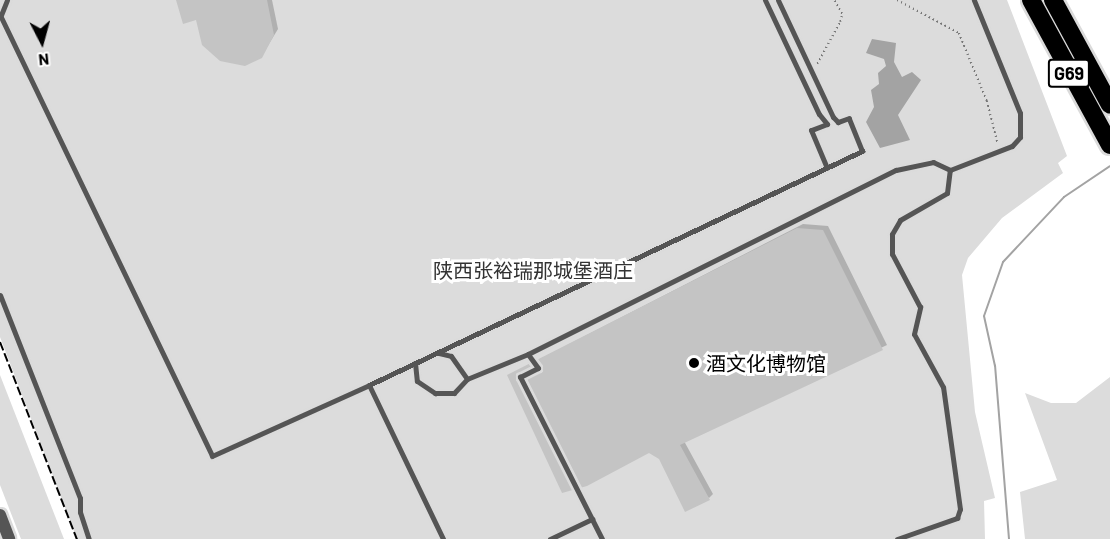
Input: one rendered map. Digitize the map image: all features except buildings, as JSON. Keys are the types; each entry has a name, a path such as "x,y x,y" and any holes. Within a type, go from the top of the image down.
{"highway":[{"name":"G69","path":"1030,0 1110,145"},
{"name":"G69","path":"1053,0 1110,105"}],"street":[{"path":"0,515 9,539"},
{"path":"0,533 2,539"}],"lane":[{"path":"7,0 0,15 212,456 369,385 862,151 849,118 838,122 833,117 778,0"},
{"path":"765,0 819,114 827,124 811,130 827,168"},
{"path":"415,363 417,381 435,393 454,393 468,379 528,354 896,170 933,162 950,170 1012,146 1020,137 1020,113 974,0"},
{"path":"897,539 957,518 960,509 943,387 914,334 920,307 892,254 892,234 900,220 946,193 950,170"},
{"path":"0,295 80,498 80,512 89,539"},
{"path":"438,352 451,356 468,379"},
{"path":"528,354 538,368 520,377 602,539"},
{"path":"369,385 443,539"},
{"path":"550,539 592,519"}],"path":[{"path":"812,73 840,22 842,14 834,0"},
{"path":"897,0 958,33 987,101 1000,151"}],"green space":[{"name":"陕西张裕瑞那城堡酒庄","path":"0,0 1007,0 1067,156 1058,163 1063,173 1002,218 968,258 962,275 975,412 995,498 984,501 985,539 77,539 0,337"},
{"path":"0,375 64,539 21,539 0,485"},
{"path":"1110,377 1110,539 1025,539 1020,492 1057,480 1025,393 1051,403 1076,403"}],"shaded area":[{"path":"872,39 896,43 894,62 902,77 912,72 921,80 898,115 910,140 880,148 866,122 874,107 871,90 879,84 878,73 886,66 884,59 866,53"}],"waterway":[{"path":"1009,539 995,366 984,316 1003,262 1064,197 1110,166"}],"railway":[{"path":"0,342 77,539"}],"place":[{"name":"酒文化博物馆","path":"694,363"}]}
